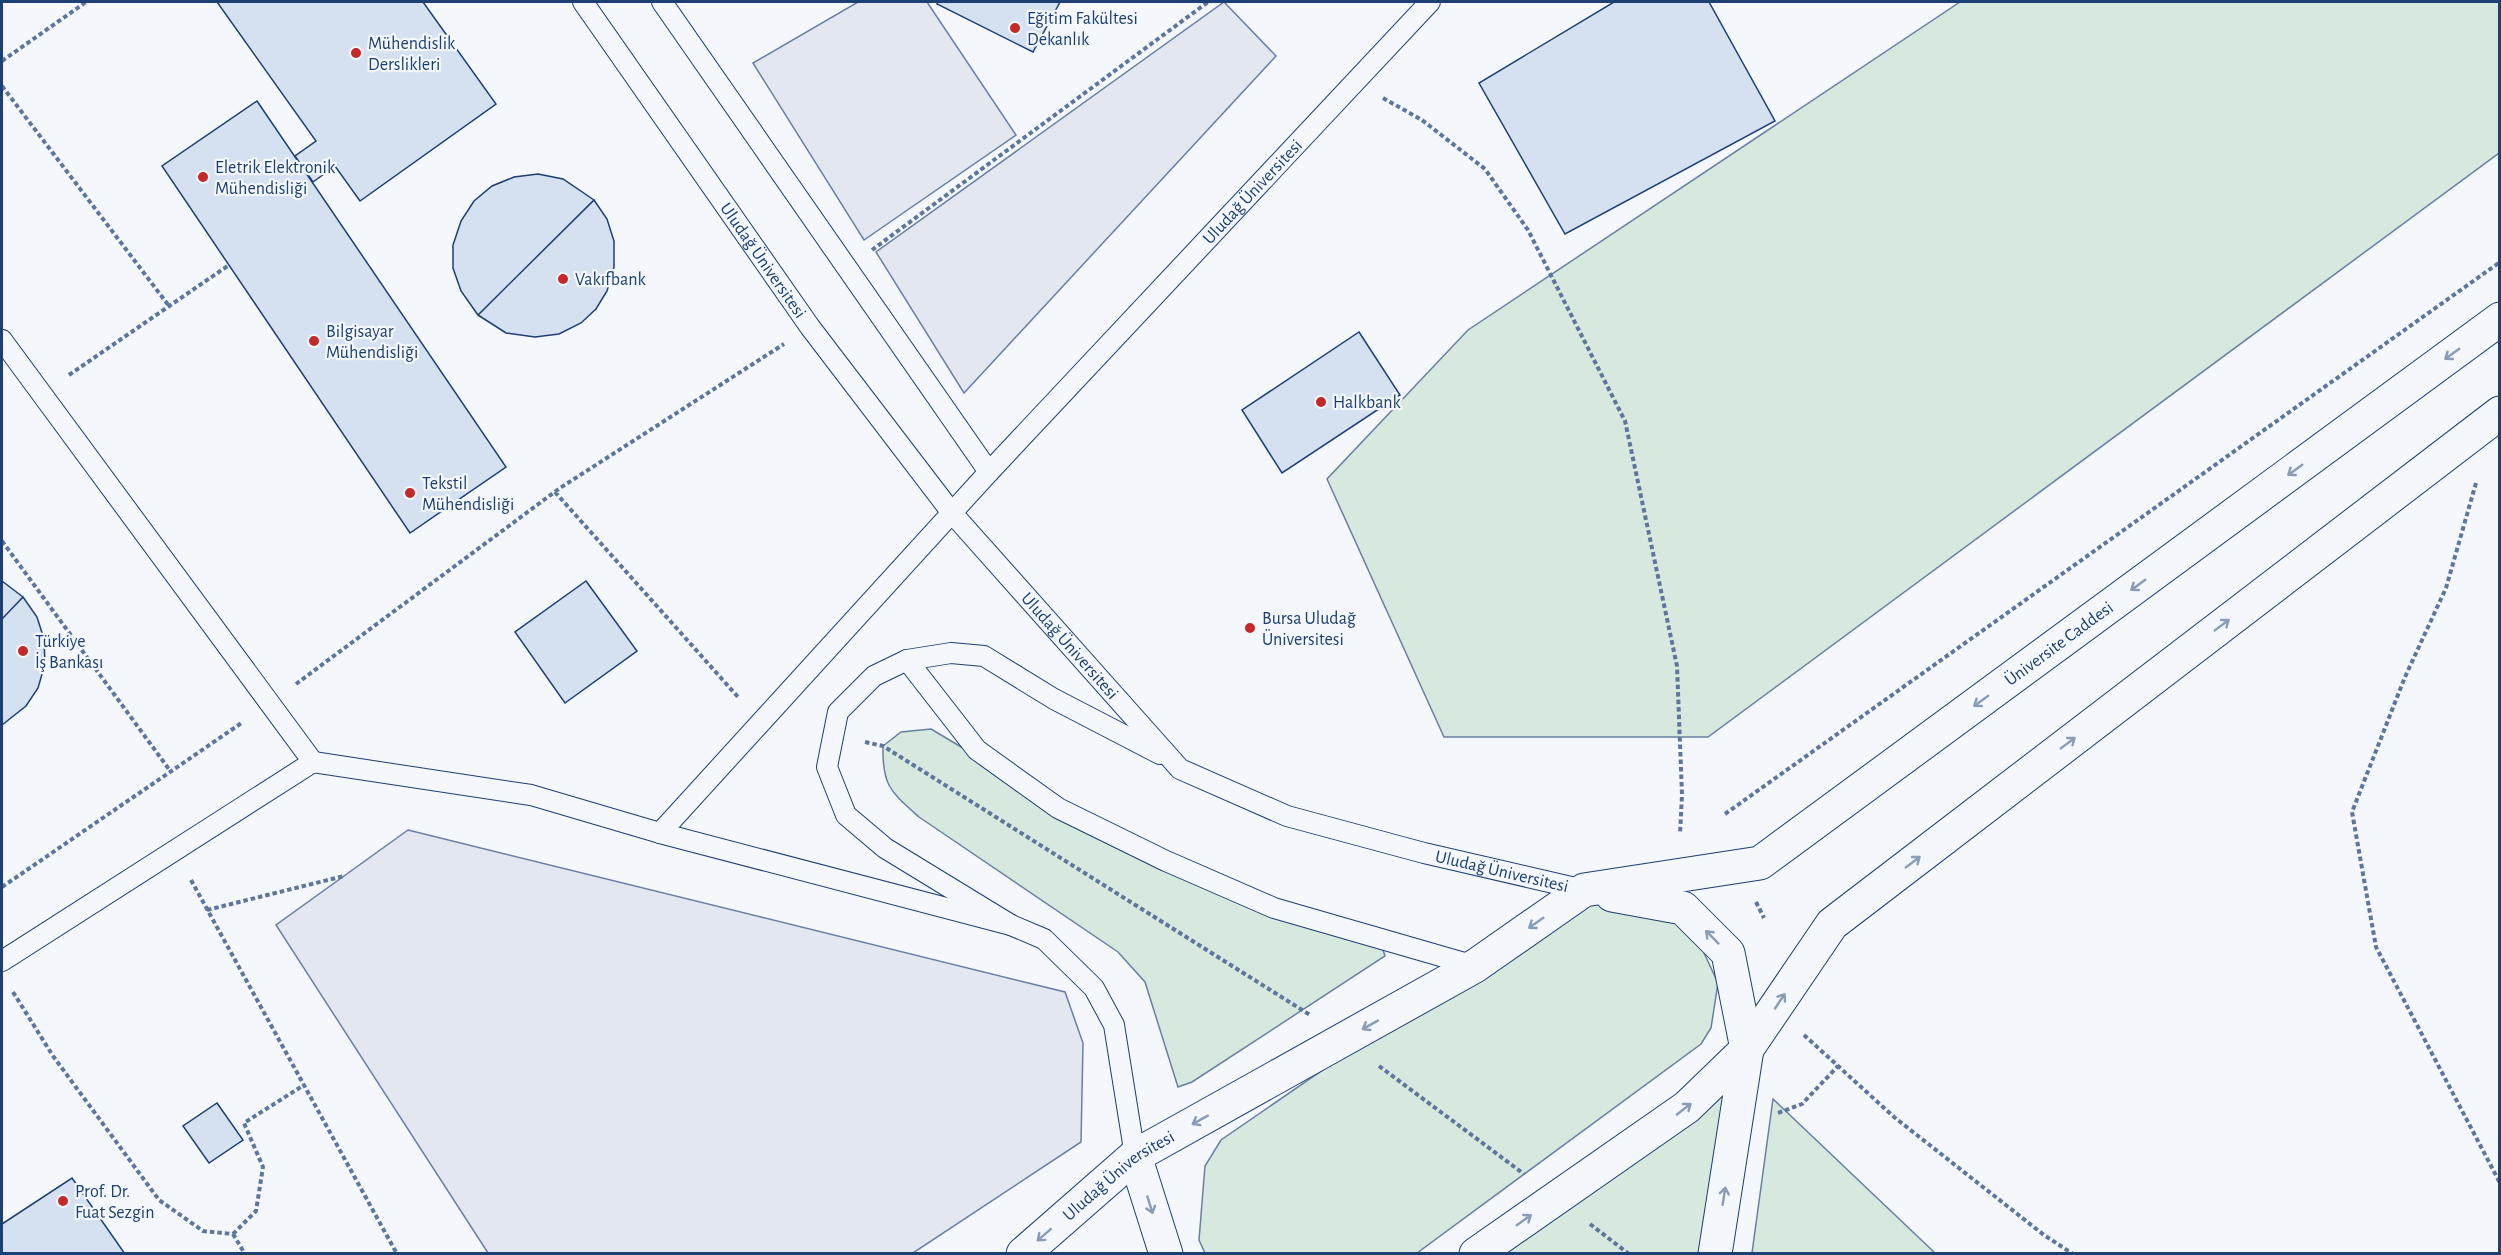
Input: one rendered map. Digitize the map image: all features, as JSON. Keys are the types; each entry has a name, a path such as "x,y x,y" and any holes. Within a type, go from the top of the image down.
{"street":[{"name":"Üniversite Caddesi","path":"1584,890 1760,863 2499,319"},
{"path":"1476,1254 1687,1107 1747,1049 1832,924 2499,413"},
{"path":"1584,890 1683,908 1728,953 1747,1049 1715,1254"},
{"name":"Uludağ Üniversitesi","path":"1023,1254 1135,1156 1475,966 1584,890"},
{"path":"1135,1156 1166,1254"}],"lane":[{"name":"Uludağ Üniversitesi","path":"583,2 810,327 952,513 1180,769 1287,816 1424,853 1584,890"},
{"path":"662,2 849,274 989,472"},
{"name":"Uludağ Üniversitesi","path":"660,833 989,472 1430,2"},
{"path":"2,340 313,762"},
{"path":"1011,925 885,848 846,815 827,766 838,712 874,676 906,660 951,653 984,656 1054,699 1173,761"},
{"path":"906,660 977,750 1058,808 1166,861 1274,908 1475,966"},
{"path":"2,961 313,762 531,795 660,833 1011,925 1044,939 1094,988 1114,1024 1135,1156"}],"path":[{"path":"2,61 86,2"},
{"path":"849,274 861,258 1208,2"},
{"path":"1355,82 1422,120 1485,169 1528,230 1624,422 1677,666 1682,795 1678,877"},
{"path":"2,86 168,306"},
{"path":"1725,814 2499,262"},
{"path":"42,395 229,265"},
{"path":"2,888 270,703 555,492 810,327"},
{"path":"2470,435 2478,474 2446,588 2405,677 2352,812 2376,947 2499,1183"},
{"path":"555,492 761,723"},
{"path":"2,541 171,772"},
{"path":"833,736 883,746 1303,1008 1629,1254"},
{"path":"174,850 397,1254"},
{"path":"207,910 344,876"},
{"path":"7,982 53,1056 159,1200 203,1231 233,1234"},
{"path":"1773,1011 1894,1117 2044,1235 2073,1254"},
{"path":"1734,1128 1802,1104 1838,1066"},
{"path":"233,1234 256,1211 263,1167 244,1123 304,1085"},
{"path":"233,1234 245,1254"}],"shaded area":[{"path":"858,2 927,2 1016,135 864,240 753,63"},
{"path":"1224,2 1276,56 964,393 876,252"},
{"path":"1960,2 2499,2 2499,153 1708,737 1444,737 1327,479 1468,330"},
{"path":"931,729 973,754 1072,822 1368,939 1383,950 1385,956 1192,1082 1178,1087 1145,982 1118,952 919,817 901,801 890,787 884,770 883,746 901,732"},
{"path":"408,830 1065,992 1083,1043 1081,1142 913,1253 488,1253 276,925"},
{"path":"1584,890 1683,908 1718,983 1711,1028 1701,1044 1417,1253 1205,1253 1199,1240 1205,1166 1221,1140"},
{"path":"1747,1049 1715,1253 1476,1254"},
{"path":"1773,1099 1935,1253 1752,1253"}],"building":[{"name":"Mühendislik Derslikleri","path":"217,2 423,2 496,104 360,201 335,166 313,182 295,156 316,141"},
{"name":"Eğitim Fakültesi Dekanlık","path":"938,2 1060,2 1033,52 937,4"},
{"path":"1614,2 1709,2 1775,121 1565,234 1479,83"},
{"path":"257,101 506,467 410,533 162,166"},
{"path":"538,174 563,179 594,200 478,315 461,291 453,268 453,245 461,221 474,201 492,186 514,177"},
{"name":"Vakıfbank","path":"594,200 607,219 614,241 614,267 607,291 596,309 581,323 559,334 535,337 506,333 478,315"},
{"name":"Halkbank","path":"1359,332 1400,395 1282,473 1242,410"},
{"path":"2,581 23,597 2,619"},
{"path":"586,581 637,651 565,703 515,632"},
{"name":"Türkiye İş Bankası","path":"23,597 37,617 44,639 45,664 38,688 26,706 2,725 2,619"},
{"path":"217,1103 243,1140 209,1163 183,1126"},
{"name":"Prof. Dr. Fuat Sezgin","path":"72,1178 125,1254 2,1254 2,1224"}],"place":[{"name":"Eğitim Fakültesi Dekanlık","path":"1015,28"},
{"name":"Mühendislik Derslikleri","path":"356,53"},
{"name":"Eletrik Elektronik Mühendisliği","path":"203,177"},
{"name":"Vakıfbank","path":"563,279"},
{"name":"Bilgisayar Mühendisliği","path":"314,341"},
{"name":"Halkbank","path":"1321,402"},
{"name":"Tekstil Mühendisliği","path":"410,493"},
{"name":"Bursa Uludağ Üniversitesi","path":"1250,628"},
{"name":"Türkiye İş Bankası","path":"23,651"},
{"name":"Prof. Dr. Fuat Sezgin","path":"63,1201"}]}
